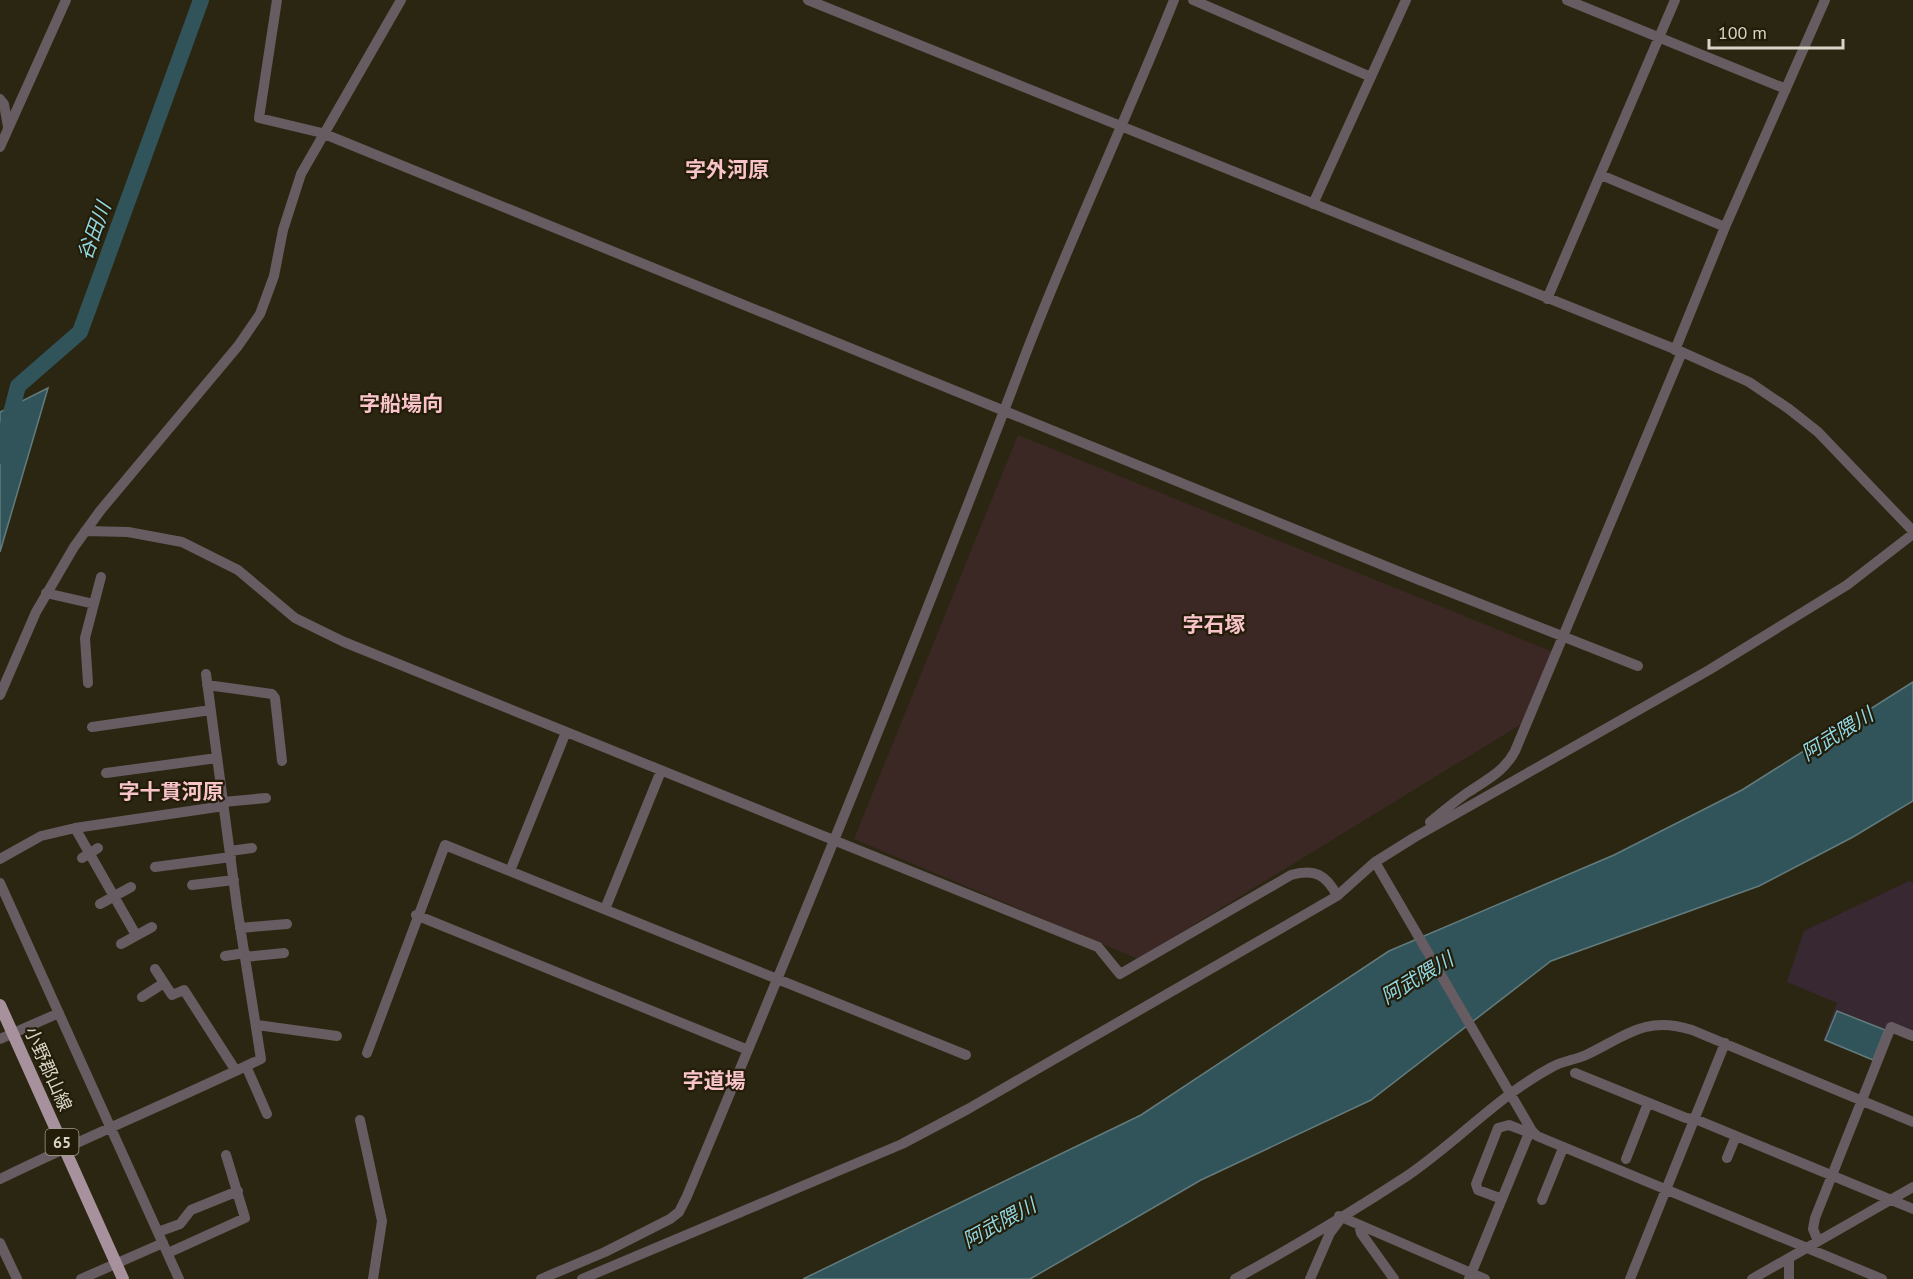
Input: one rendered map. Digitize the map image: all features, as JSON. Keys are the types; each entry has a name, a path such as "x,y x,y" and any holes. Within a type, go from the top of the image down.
{"main road":[{"name":"小野郡山線","path":"0,1005 123,1279"}],"street":[{"path":"0,147 66,0"},
{"path":"276,0 259,118 322,133 1007,410 1417,579 1638,666"},
{"path":"0,695 15,655 46,593 85,531 238,346 260,314 274,276 294,190 322,133 400,0"},
{"path":"582,1279 902,1144 978,1104 1337,896 1415,837 1709,669 1847,585 1913,532 1818,432 1790,409 1749,382 1678,351 808,0"},
{"path":"541,1279 649,1231 679,1212 833,841 1007,410 1026,354 1174,0"},
{"path":"1193,0 1371,77"},
{"path":"1313,204 1406,0"},
{"path":"1567,0 1786,89"},
{"path":"1547,299 1676,0"},
{"path":"1415,837 1426,825 1509,763 1528,724 1678,351 1725,227 1825,0"},
{"path":"0,99 4,104 8,128"},
{"path":"1601,175 1725,227"},
{"path":"85,531 128,532 182,542 238,570 287,612 313,628 1098,947 1120,974 1291,875 1304,871 1317,872 1330,882 1337,896"},
{"path":"87,683 85,638 101,577"},
{"path":"46,593 94,604"},
{"path":"0,1179 64,1147 112,1128 261,1059 240,928 207,679 272,694 275,698 282,761"},
{"path":"92,728 211,710"},
{"path":"510,871 566,732"},
{"path":"106,773 217,758"},
{"path":"604,909 661,771"},
{"path":"0,859 41,836 75,828 266,798"},
{"path":"75,828 136,935"},
{"path":"367,1053 416,915 445,845 966,1055"},
{"path":"155,867 252,848"},
{"path":"1378,866 1505,1082 1531,1132"},
{"path":"192,885 234,880"},
{"path":"0,883 179,1279"},
{"path":"100,904 131,887"},
{"path":"416,915 748,1050"},
{"path":"240,928 287,924"},
{"path":"121,944 152,927"},
{"path":"225,956 284,953"},
{"path":"155,969 172,995 184,990 241,1069 267,1114"},
{"path":"142,997 164,983"},
{"path":"0,1039 59,1013"},
{"path":"1235,1279 1341,1217 1434,1157 1510,1094 1550,1067 1586,1055 1646,1025 1673,1024 1725,1043 1913,1122"},
{"path":"257,1025 337,1036"},
{"path":"1818,1241 1813,1224 1891,1027 1913,1036"},
{"path":"1630,1279 1725,1043"},
{"path":"1575,1073 1686,1118 1695,1119 1913,1209"},
{"path":"1626,1159 1648,1103"},
{"path":"360,1120 382,1221 373,1279"},
{"path":"1502,1199 1478,1190 1476,1184 1498,1128 1509,1125 1531,1132 1563,1148 1882,1279"},
{"path":"1470,1276 1531,1132"},
{"path":"1727,1158 1736,1136"},
{"path":"1542,1200 1563,1148"},
{"path":"81,1279 246,1218 226,1155"},
{"path":"1752,1279 1913,1187"},
{"path":"158,1232 180,1224 191,1210 238,1191"},
{"path":"1341,1217 1470,1276 1485,1279"},
{"path":"1310,1279 1330,1233 1341,1217"},
{"path":"1359,1226 1361,1233 1394,1279"},
{"path":"0,1243 16,1279"},
{"path":"1789,1258 1789,1279"}],"shaded area":[{"path":"1018,435 1553,652 1523,723 1138,959 854,839"},
{"path":"1909,881 1913,883 1913,1033 1888,1023 1873,1060 1823,1040 1837,1003 1787,982 1804,931"}],"water":[{"path":"48,388 0,552 0,412"},
{"name":"阿武隈川","path":"1913,682 1913,801 1853,837 1759,886 1551,961 1371,1100 1201,1180 1030,1279 803,1279 1141,1115 1389,951 1614,855 1742,790"},
{"path":"1837,1011 1885,1030 1873,1060 1825,1040"}],"waterway":[{"name":"谷田川","path":"0,456 18,386 80,332 201,0"}],"district":[{"name":"字外河原","path":"727,170"},
{"name":"字船場向","path":"401,404"},
{"name":"字石塚","path":"1214,625"},
{"name":"字十貫河原","path":"171,792"},
{"name":"字道場","path":"714,1081"}]}
